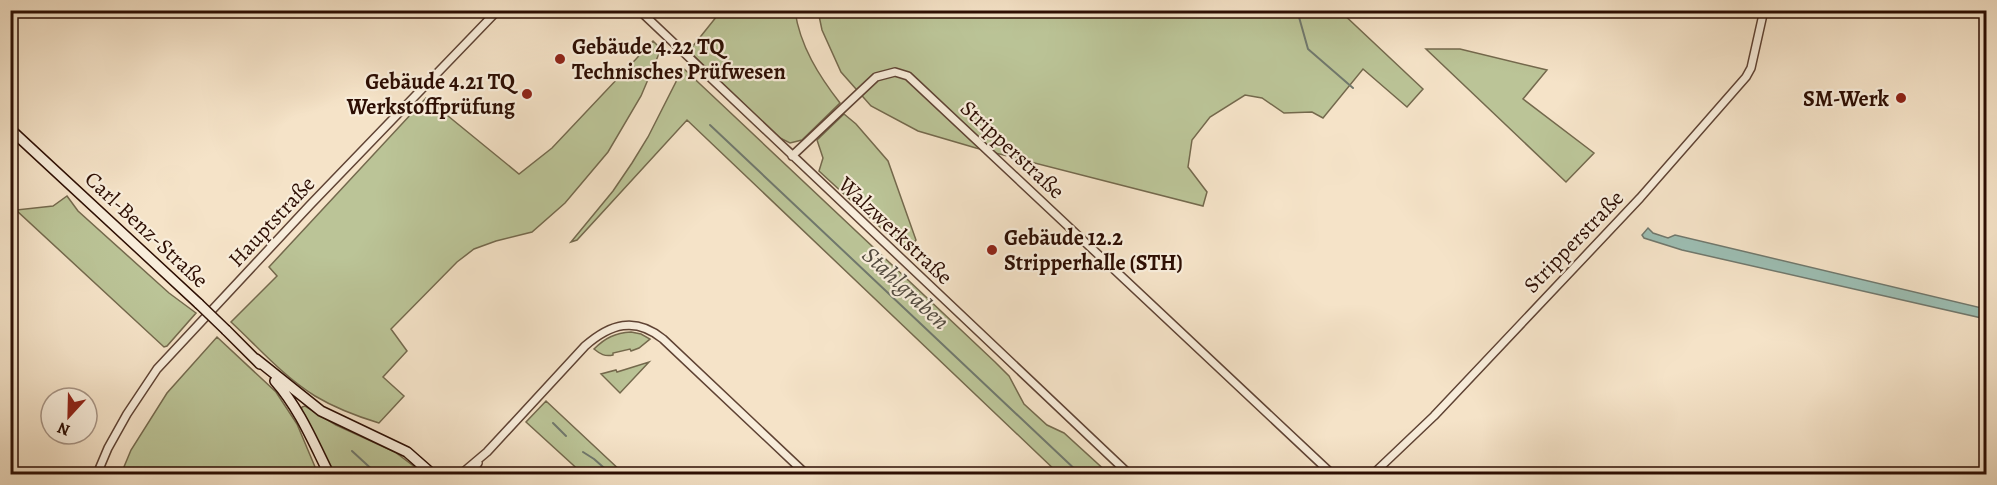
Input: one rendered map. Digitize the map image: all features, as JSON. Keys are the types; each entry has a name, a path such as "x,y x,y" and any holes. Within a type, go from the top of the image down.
{"street":[{"path":"94,10 127,12 164,10"},
{"name":"Hauptstraße","path":"97,474 127,414 157,369 310,205 498,10"},
{"name":"Walzwerkstraße","path":"639,10 1129,474"},
{"name":"Stripperstraße","path":"1373,474 1434,416 1640,198 1746,77 1751,68 1764,10"},
{"name":"Stripperstraße","path":"792,156 876,77 895,72 908,76 1332,474"},
{"name":"Carl-Benz-Straße","path":"10,129 256,359 286,393 329,474"},
{"path":"470,474 487,452 598,335 614,327 634,326 648,329 663,339 807,474"},
{"name":"Carl-Benz-Straße","path":"256,359 321,411 407,452 432,474"},
{"path":"461,474 487,452"}],"green space":[{"path":"721,11 795,11 806,48 840,103 802,140 790,143 778,137 689,51"},
{"path":"818,11 1340,11 1423,89 1407,107 1363,69 1323,118 1312,112 1284,113 1262,98 1245,95 1210,117 1192,140 1188,167 1207,192 1203,206 918,131 871,106 841,72 822,30"},
{"path":"653,41 661,49 641,96 608,152 565,203 532,232 474,249 457,262 391,329 407,351 383,377 404,396 379,423 338,408 303,388 231,322 277,276 269,267 426,98 519,174 552,148"},
{"path":"1426,49 1460,49 1547,70 1523,99 1594,153 1566,182"},
{"path":"683,68 995,362 1009,376 1024,404 1047,425 1064,433 1109,474 1059,474 687,120 577,240 571,242 613,191 632,163"},
{"path":"844,114 856,124 888,161 916,240 906,251 819,171 823,158 817,140"},
{"path":"67,196 78,211 169,293 196,313 167,346 164,347 16,210 53,206"},
{"path":"631,332 650,339 639,348 613,353 610,356 603,355 594,349 611,337"},
{"path":"217,337 276,392 297,424 318,474 121,474 131,450 167,393"},
{"path":"649,362 620,393 601,374 616,370 617,372"},
{"path":"546,401 624,474 583,474 526,422"},
{"path":"305,406 336,425 395,452 424,474 332,474 301,410"}],"water":[{"path":"1648,228 1653,233 1668,238 1675,235 1986,309 1986,319 1682,250 1644,238 1642,235"}],"waterway":[{"path":"1297,10 1308,49 1353,88"},
{"name":"Stahlgraben","path":"710,125 1080,474"},
{"path":"553,423 566,436"},
{"path":"352,451 377,474"},
{"path":"583,452 611,474"}],"place":[{"name":"Gebäude 4.22 TQ Technisches Prüfwesen","path":"560,59"},
{"name":"Gebäude 4.21 TQ Werkstoffprüfung","path":"527,94"},
{"name":"SM-Werk","path":"1901,98"},
{"name":"Gebäude 12.2 Stripperhalle (STH)","path":"992,250"}]}
